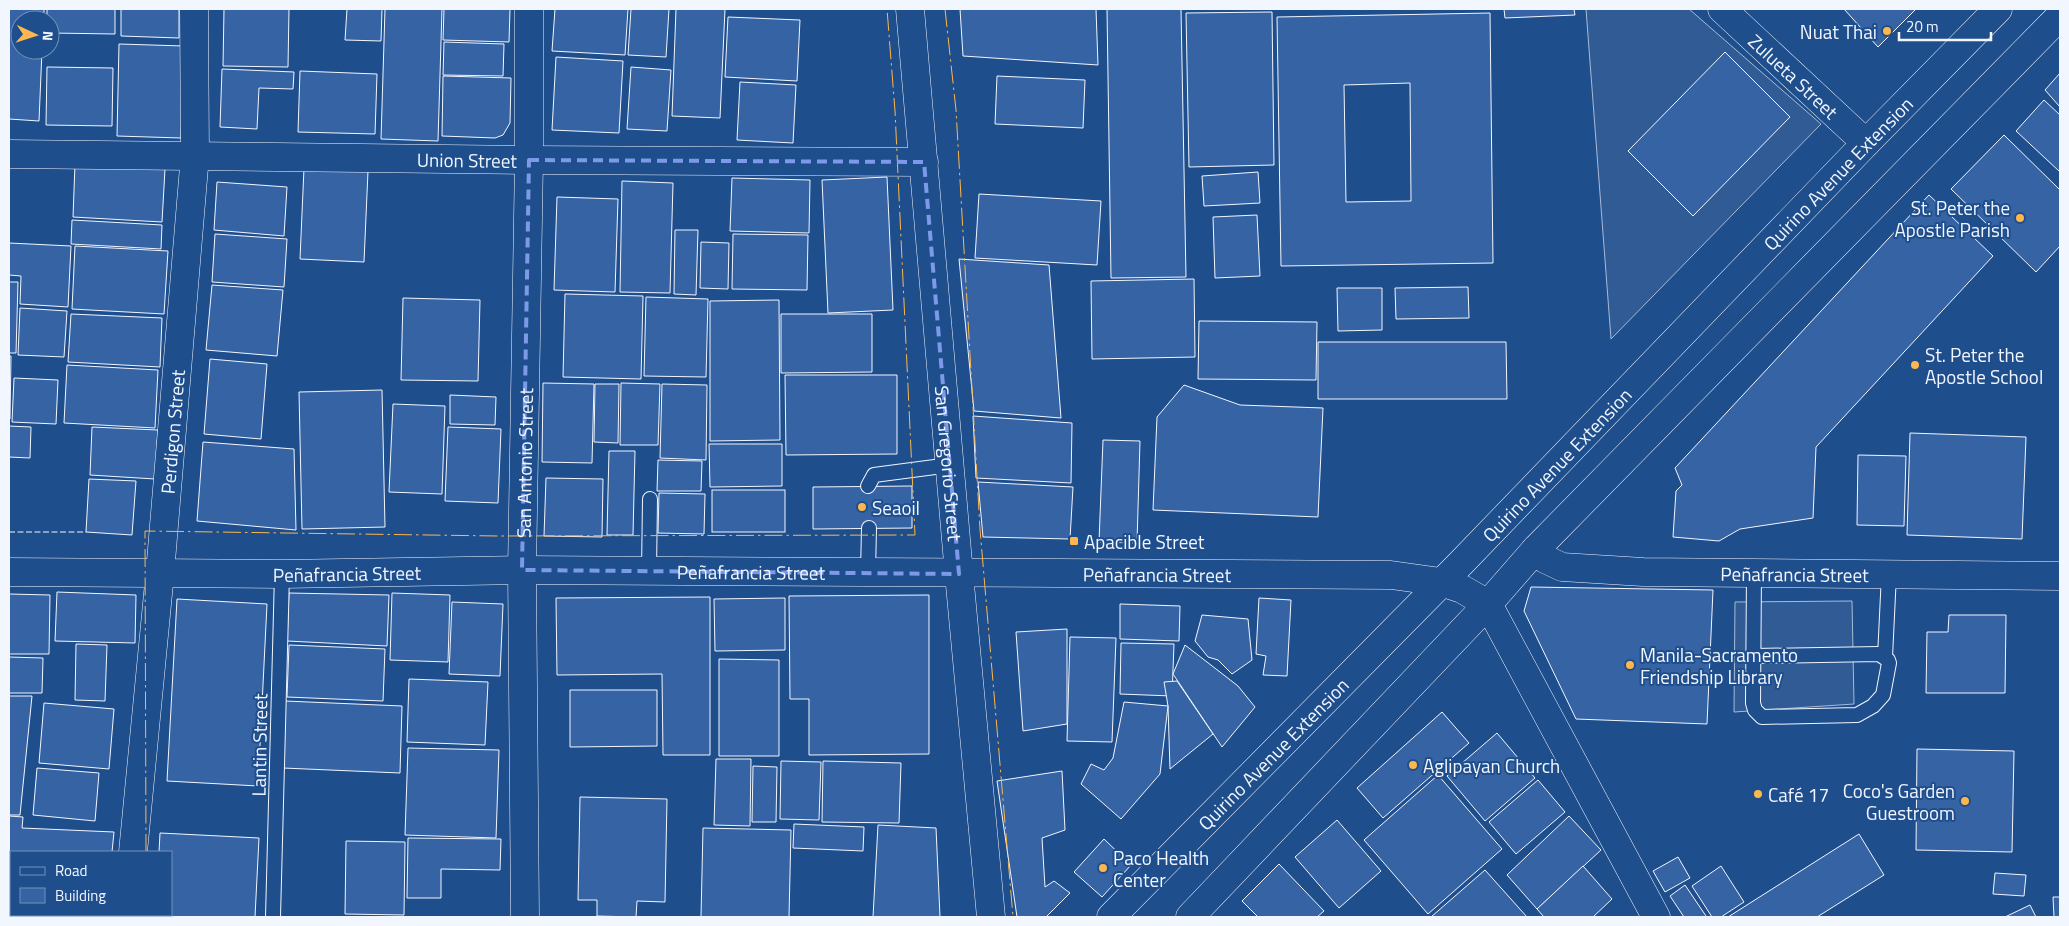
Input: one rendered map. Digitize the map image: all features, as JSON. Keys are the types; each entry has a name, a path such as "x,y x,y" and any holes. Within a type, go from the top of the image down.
{"street":[{"name":"Perdigon Street","path":"133,851 160,573 194,155 194,9"},
{"name":"San Antonio Street","path":"525,917 522,570 530,9"},
{"name":"San Gregorio Street","path":"910,9 959,574 992,917"},
{"name":"Zulueta Street","path":"1722,9 1866,143"},
{"name":"Quirino Avenue Extension","path":"1111,917 1441,582 1998,9"},
{"path":"1190,917 1488,604 1536,549 2060,16"},
{"name":"Union Street","path":"9,154 924,162"},
{"name":"Peñafrancia Street","path":"1536,549 1545,559 1562,567 1643,572 2060,576"},
{"name":"Peñafrancia Street","path":"9,572 282,574 522,570 1391,575 1441,582 1462,589 1488,604"},
{"path":"1488,604 1656,917"}],"lane":[{"path":"868,486 874,475 950,465"},
{"path":"649,571 650,499"},
{"path":"868,528 868,573"},
{"path":"1754,573 1753,703 1755,710 1762,717 1857,715 1873,706 1883,695 1889,663 1885,657 1879,654 1754,656"},
{"name":"Lantin Street","path":"274,917 282,574"},
{"path":"1885,657 1889,574"}],"highlighted area":[{"path":"529,160 924,162 959,574 522,570"}],"shaded area":[{"path":"1586,9 1689,9 1821,124 1611,339"},
{"path":"1852,601 1854,704 1734,712 1735,602"}],"building":[{"path":"9,9 44,9 10,10 10,60 42,60 39,121 9,119"},
{"path":"115,9 115,34 60,33 60,10 47,10"},
{"path":"121,9 179,9 179,38 121,36"},
{"path":"224,9 289,9 288,67 223,66"},
{"path":"347,9 382,9 381,41 345,40"},
{"path":"385,9 442,9 438,141 381,139"},
{"path":"444,9 510,9 509,42 443,40"},
{"path":"555,9 628,9 625,55 552,51"},
{"path":"631,9 669,9 666,57 628,55"},
{"path":"676,9 725,9 720,118 672,116"},
{"path":"960,9 1096,9 1098,65 963,56"},
{"path":"1107,9 1181,9 1186,277 1111,278"},
{"path":"1504,9 1574,9 1575,15 1505,18"},
{"path":"1844,9 1916,9 1878,47"},
{"path":"1272,12 1274,165 1189,167 1186,13"},
{"path":"1490,13 1493,263 1281,266 1277,17","holes":["1410,83 1411,201 1346,202 1344,85"]},
{"path":"728,17 800,20 797,81 725,77"},
{"path":"444,42 504,44 503,76 443,75"},
{"path":"119,44 184,46 181,138 117,136"},
{"path":"1725,52 1790,117 1693,216 1628,151"},
{"path":"556,57 623,61 619,133 552,130"},
{"path":"47,67 113,68 112,126 46,125"},
{"path":"631,67 671,70 667,131 627,129"},
{"path":"222,69 294,72 293,89 259,88 257,129 220,127"},
{"path":"300,71 377,74 375,134 298,132"},
{"path":"2060,73 2060,107 2045,90"},
{"path":"443,76 511,78 510,123 503,135 495,138 442,136"},
{"path":"997,76 1085,80 1083,128 995,124"},
{"path":"740,82 796,85 793,143 737,140"},
{"path":"2044,100 2060,115 2060,172 2016,131"},
{"name":"St. Peter the Apostle Parish","path":"2004,135 2060,190 2060,246 2036,272 1951,189"},
{"path":"75,164 165,169 162,222 73,217"},
{"path":"304,168 368,171 364,262 300,259"},
{"path":"1258,172 1260,203 1204,206 1202,176"},
{"path":"887,177 893,310 828,313 822,180"},
{"path":"732,178 810,180 809,233 730,231"},
{"path":"622,181 673,183 670,293 620,292"},
{"path":"217,182 287,187 284,236 214,230"},
{"path":"979,194 1101,201 1097,265 975,258"},
{"path":"1929,195 1993,256 1816,447 1813,518 1740,529 1719,541 1673,537 1676,491 1682,485 1675,468"},
{"path":"557,197 618,199 615,292 554,290"},
{"path":"1257,215 1260,276 1215,278 1213,217"},
{"path":"72,220 162,225 161,249 71,244"},
{"path":"675,230 698,230 696,295 674,294"},
{"path":"215,234 287,239 284,287 212,282"},
{"path":"733,234 808,235 807,290 732,289"},
{"path":"701,242 729,243 728,289 700,288"},
{"path":"9,243 71,246 68,307 20,304 21,276 9,275"},
{"path":"75,246 168,251 164,314 72,309"},
{"path":"959,259 1049,265 1061,418 974,411"},
{"path":"1194,279 1195,357 1092,359 1091,281"},
{"path":"9,282 18,282 16,353 9,353"},
{"path":"212,285 283,290 277,356 206,350"},
{"path":"1468,287 1469,318 1396,319 1395,288"},
{"path":"1337,288 1382,288 1382,330 1338,331"},
{"path":"565,294 643,296 641,379 563,377"},
{"path":"646,297 708,299 706,377 644,376"},
{"path":"403,298 480,300 478,381 401,380"},
{"path":"779,300 780,440 710,441 710,301"},
{"path":"20,308 67,311 64,357 18,355"},
{"path":"71,314 162,318 160,367 68,362"},
{"path":"781,314 872,314 872,372 781,373"},
{"path":"1199,321 1317,322 1316,380 1198,379"},
{"path":"1318,342 1506,342 1507,399 1318,399"},
{"path":"9,356 11,356 10,419 9,419"},
{"path":"210,359 267,364 261,439 204,434"},
{"path":"67,365 158,370 155,428 64,423"},
{"path":"785,375 897,375 897,454 786,455"},
{"path":"14,378 58,380 56,424 12,422"},
{"path":"543,383 594,384 592,463 542,462"},
{"path":"621,383 660,384 658,445 620,445"},
{"path":"595,384 619,384 618,443 594,442"},
{"path":"662,384 707,385 706,460 660,458"},
{"path":"1184,385 1240,405 1323,408 1318,517 1153,510 1157,417"},
{"path":"382,390 385,527 302,529 299,392"},
{"path":"450,395 496,397 495,425 450,424"},
{"path":"393,404 445,406 442,494 389,492"},
{"path":"973,416 1072,423 1071,483 976,478"},
{"path":"9,426 31,427 30,458 9,457"},
{"path":"92,427 158,430 155,479 90,475"},
{"path":"448,427 501,429 498,503 445,501"},
{"path":"1910,433 2026,437 2022,539 1907,535"},
{"path":"1103,440 1140,441 1137,543 1099,542"},
{"path":"203,442 294,449 296,530 197,521"},
{"path":"709,444 782,444 782,486 710,487"},
{"path":"609,451 635,451 633,535 607,535"},
{"path":"1858,455 1906,456 1904,526 1857,525"},
{"path":"658,460 702,461 701,491 657,491"},
{"path":"546,478 603,479 602,537 544,536"},
{"path":"89,479 136,481 132,535 86,532"},
{"path":"978,482 1073,487 1070,539 983,537"},
{"name":"Seaoil","path":"912,486 912,528 813,529 813,487"},
{"path":"712,490 785,490 785,532 712,532"},
{"path":"659,493 705,494 704,534 658,533"},
{"name":"Manila-Sacramento Friendship Library","path":"1531,587 1713,590 1707,724 1576,719 1524,611"},
{"path":"57,592 136,595 135,643 55,641"},
{"path":"289,593 389,595 387,646 287,641"},
{"path":"392,593 450,595 448,662 390,660"},
{"path":"9,594 50,595 49,654 9,654"},
{"path":"929,595 929,754 809,755 809,699 790,699 789,596"},
{"path":"710,597 710,755 663,755 662,674 557,675 556,598"},
{"path":"785,598 785,650 715,651 714,599"},
{"path":"1259,598 1291,600 1287,676 1263,675 1266,656 1256,654"},
{"path":"177,599 267,604 258,786 167,781"},
{"path":"452,602 503,604 500,676 449,674"},
{"path":"1120,604 1180,606 1179,641 1120,639"},
{"path":"1202,615 1248,619 1252,660 1232,674 1218,660 1208,657 1195,641"},
{"path":"1949,615 2006,615 2005,693 1926,693 1927,632 1948,632"},
{"path":"1067,629 1067,724 1023,731 1016,632"},
{"path":"1070,637 1116,638 1112,742 1067,741"},
{"path":"1121,643 1174,644 1172,696 1120,694"},
{"path":"76,644 107,645 105,701 75,700"},
{"path":"289,645 385,649 383,701 287,697"},
{"path":"1185,645 1238,686 1255,707 1222,747 1173,674"},
{"path":"9,657 43,658 42,693 9,693"},
{"path":"719,659 779,660 779,756 719,756"},
{"path":"409,679 488,682 485,745 407,742"},
{"path":"1177,681 1213,734 1170,769 1168,706 1164,682"},
{"path":"570,690 657,690 657,746 570,747"},
{"path":"9,696 32,696 20,815 9,815"},
{"path":"285,701 402,706 400,773 283,768"},
{"path":"1124,702 1168,706 1160,774 1121,819 1081,784 1091,764 1104,770 1113,758"},
{"path":"44,703 114,709 109,769 39,763"},
{"name":"Aglipayan Church","path":"1442,712 1469,743 1383,818 1357,788"},
{"path":"1497,733 1535,778 1485,821 1447,776"},
{"path":"408,748 499,750 496,838 405,835"},
{"name":"Coco's Garden Guestroom","path":"1917,749 2014,751 2012,852 1916,850"},
{"path":"716,759 751,759 750,826 714,825"},
{"path":"781,761 821,762 819,820 780,819"},
{"path":"823,761 901,763 899,823 822,822"},
{"path":"753,766 777,767 776,822 752,822"},
{"path":"37,768 99,773 95,821 33,815"},
{"path":"1062,771 1065,830 1042,838 1045,887 1054,881 1070,893 1046,917 1017,917 997,781"},
{"path":"1438,775 1502,849 1428,914 1364,840"},
{"path":"1538,780 1565,812 1516,854 1489,822"},
{"path":"580,797 667,799 665,902 637,901 636,917 597,916 597,900 578,900"},
{"path":"9,816 23,817 22,828 114,832 112,851 10,851 10,916 105,917 9,917"},
{"path":"1569,816 1601,850 1537,909 1507,875"},
{"path":"1337,820 1381,871 1339,908 1295,857"},
{"path":"794,824 864,827 863,851 793,848"},
{"path":"878,825 936,828 940,917 873,917"},
{"path":"703,828 791,830 789,917 701,917"},
{"path":"160,833 259,838 255,917 155,917 172,916 172,851 159,851"},
{"path":"1859,834 1884,875 1817,917 1728,917"},
{"path":"408,838 501,839 500,870 441,869 441,898 407,898"},
{"name":"Paco Health Center","path":"1104,839 1131,865 1102,897 1074,872"},
{"path":"346,841 405,842 404,915 345,914"},
{"path":"1678,857 1690,878 1665,892 1653,871"},
{"path":"1279,864 1324,911 1317,917 1258,917 1242,901"},
{"path":"1583,866 1612,899 1593,917 1544,917 1537,909"},
{"path":"1721,866 1744,902 1721,917 1712,917 1692,886"},
{"path":"1485,870 1527,917 1431,917"},
{"path":"1995,873 2026,875 2024,896 1993,894"},
{"path":"1685,885 1705,917 1684,917 1670,896"},
{"path":"2053,897 2060,897 2060,917 2054,917"},
{"path":"2030,905 2036,917 2005,917"}],"fence":[{"path":"9,532 86,532"}],"power":[{"path":"146,851 145,531 498,536 915,535 895,111 887,9"},
{"path":"945,9 956,110 980,529 1013,917"}],"place":[{"name":"Nuat Thai","path":"1887,31"},
{"name":"St. Peter the Apostle Parish","path":"2020,218"},
{"name":"St. Peter the Apostle School","path":"1915,365"},
{"name":"Seaoil","path":"862,507"},
{"name":"Apacible Street","path":"1074,541"},
{"name":"Manila-Sacramento Friendship Library","path":"1630,665"},
{"name":"Aglipayan Church","path":"1413,765"},
{"name":"Café 17","path":"1758,794"},
{"name":"Coco's Garden Guestroom","path":"1965,801"},
{"name":"Paco Health Center","path":"1103,868"}]}
